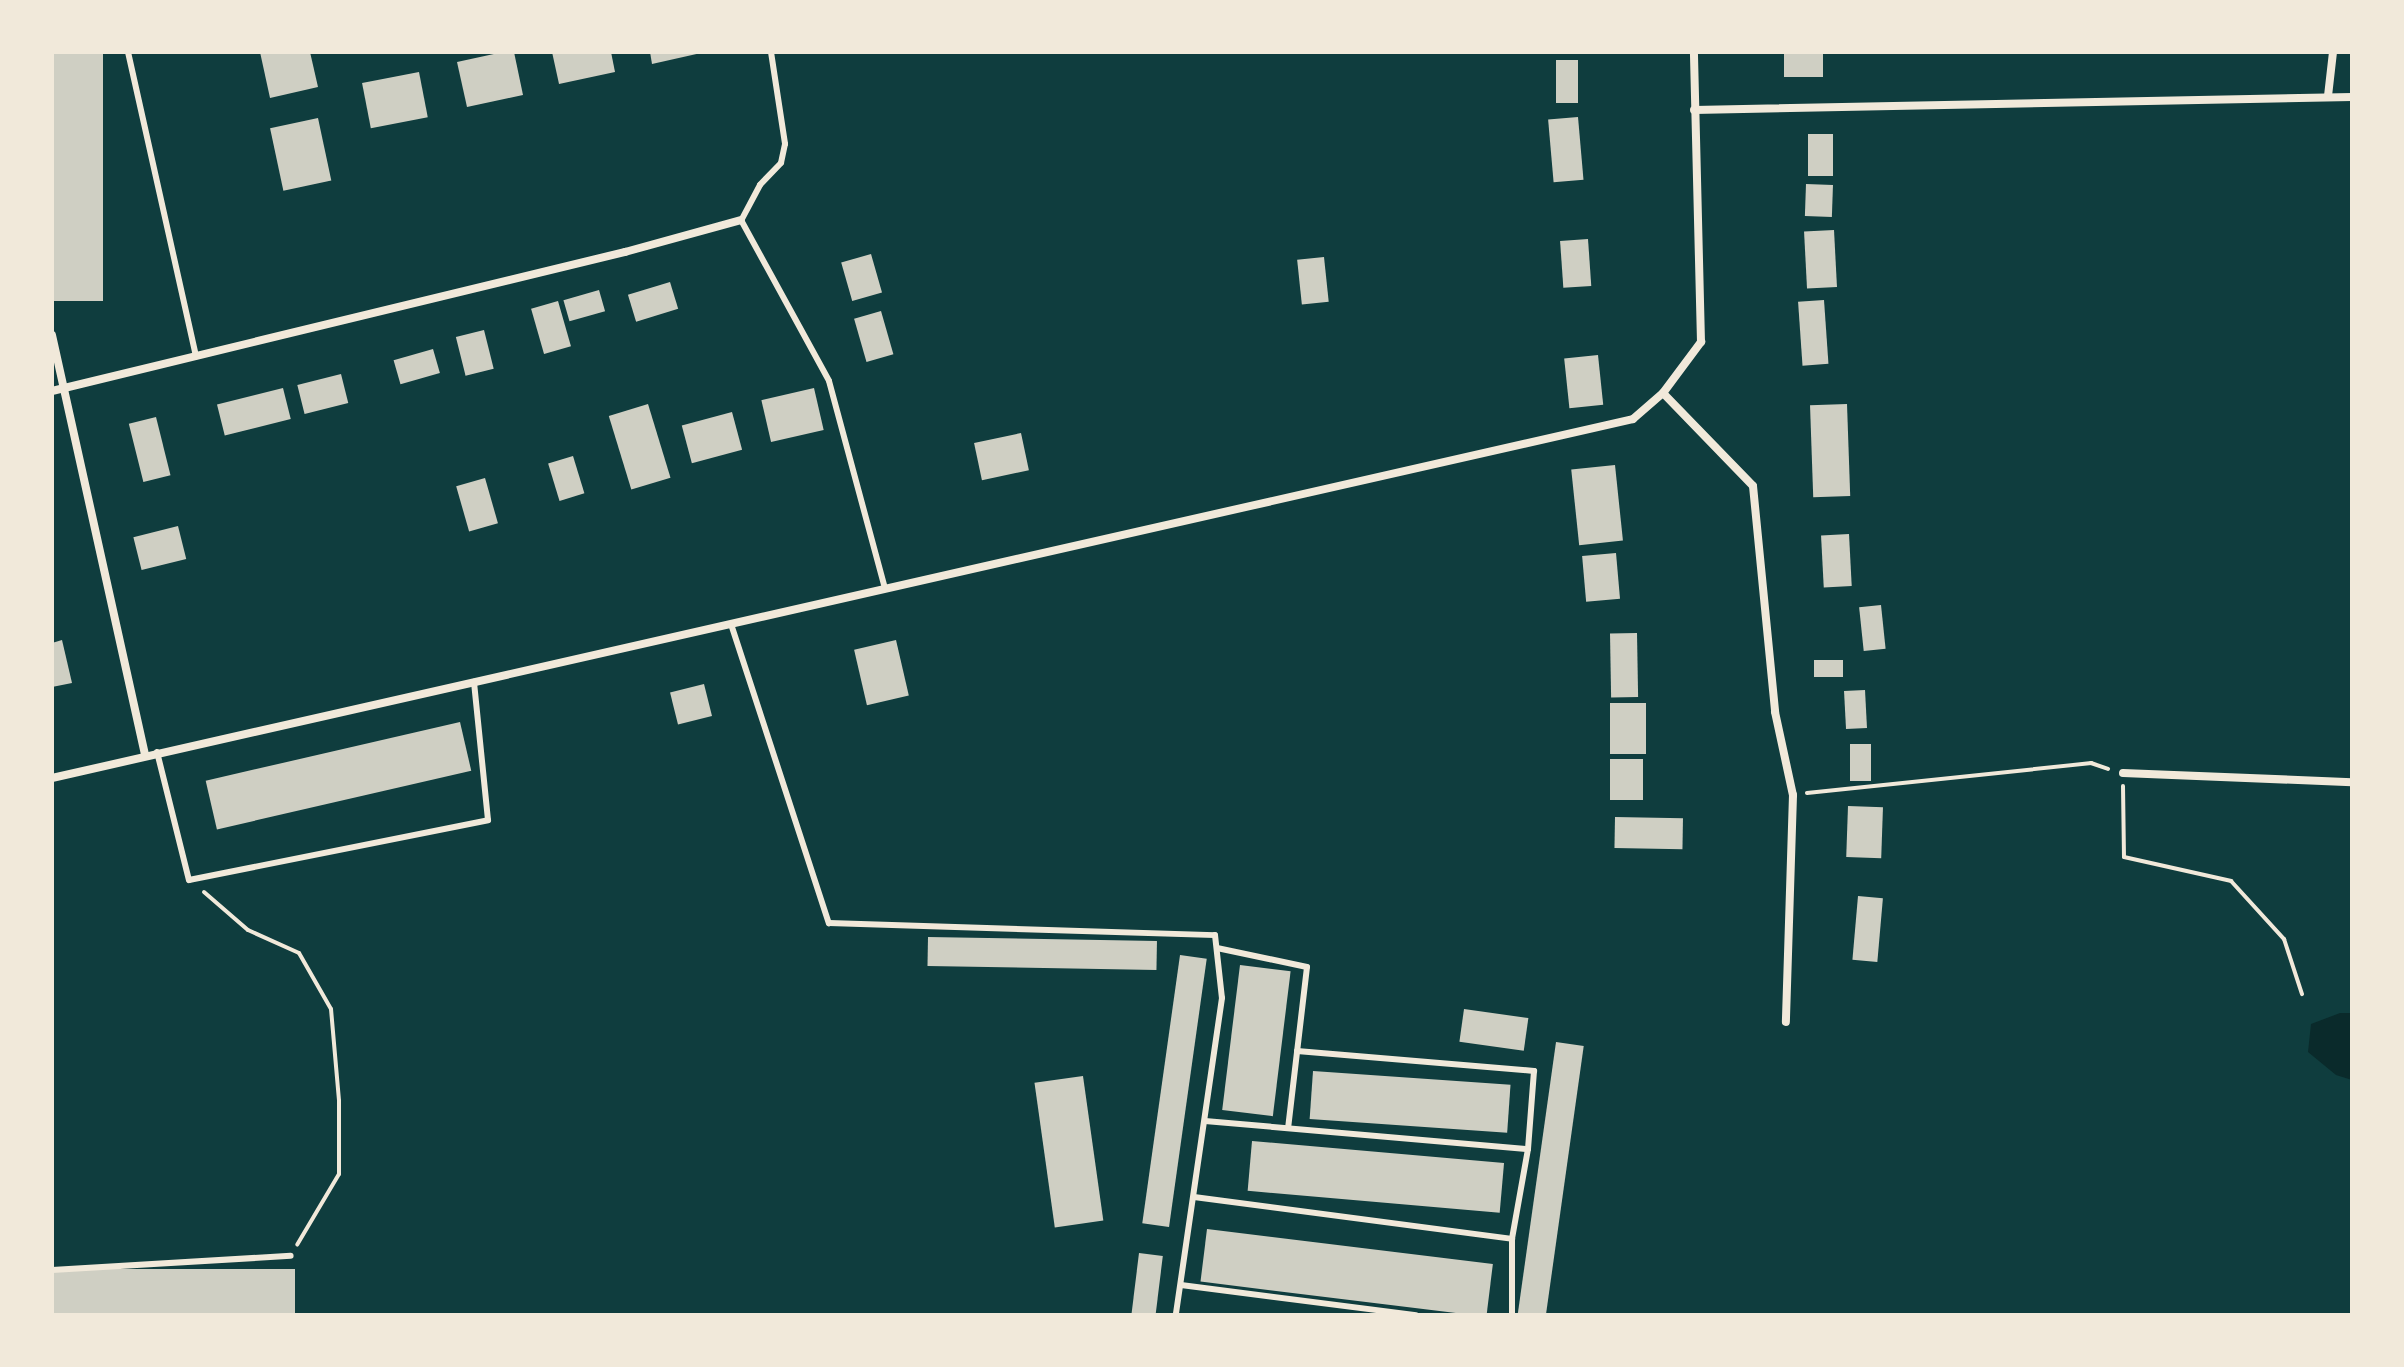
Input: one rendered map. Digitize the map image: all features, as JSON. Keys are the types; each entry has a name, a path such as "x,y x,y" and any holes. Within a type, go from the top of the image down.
{"street":[{"path":"52,778 1633,419 1663,393 1701,342 1694,52"},
{"path":"2328,96 2333,52"},
{"path":"1694,110 2352,97"},
{"path":"52,391 625,252 741,220"},
{"path":"52,335 145,755"},
{"path":"1663,393 1753,486 1775,712 1793,795 1786,1022"},
{"path":"2123,773 2352,782"}],"lane":[{"path":"128,52 196,356"},
{"path":"771,52 785,144 781,163 760,185 741,220 829,381 885,589"},
{"path":"731,624 829,923 1215,935 1222,998 1176,1315"},
{"path":"157,752 189,880 488,820 474,682"},
{"path":"1217,948 1307,967 1288,1128"},
{"path":"1297,1051 1534,1071 1528,1149 1512,1239 1512,1315"},
{"path":"1205,1121 1528,1149"},
{"path":"1194,1197 1512,1239"},
{"path":"52,1270 291,1256"},
{"path":"1181,1285 1416,1315"}],"path":[{"path":"1793,795 2091,763 2123,773 2124,857 2231,881 2284,939 2302,994"},
{"path":"189,880 248,930 299,953 331,1009 339,1101 339,1174 291,1256"}],"water":[{"path":"2340,1013 2352,1013 2352,1080 2336,1075 2308,1052 2311,1024"}],"building":[{"path":"53,52 103,52 103,301 53,301"},
{"path":"260,52 310,52 318,87 270,98"},
{"path":"514,52 523,95 467,107 457,62"},
{"path":"552,52 611,52 615,72 559,84"},
{"path":"650,52 701,52 701,53 652,64"},
{"path":"1784,52 1823,52 1823,77 1784,77"},
{"path":"1556,60 1578,60 1578,103 1556,103"},
{"path":"419,72 428,117 371,128 362,83"},
{"path":"1578,117 1583,180 1554,182 1548,120"},
{"path":"318,118 331,181 283,191 270,128"},
{"path":"1808,134 1833,134 1833,176 1808,176"},
{"path":"1806,184 1833,185 1832,217 1805,216"},
{"path":"1834,230 1837,287 1807,288 1804,232"},
{"path":"1588,239 1591,286 1563,288 1560,241"},
{"path":"871,254 882,292 852,301 841,263"},
{"path":"1324,257 1329,302 1302,305 1297,260"},
{"path":"670,282 678,309 636,322 628,295"},
{"path":"599,290 605,311 569,321 563,300"},
{"path":"1824,300 1828,364 1803,366 1798,302"},
{"path":"558,301 571,346 544,354 531,309"},
{"path":"881,311 893,354 866,362 854,319"},
{"path":"484,330 494,369 466,376 456,337"},
{"path":"433,349 440,373 400,384 394,360"},
{"path":"1598,355 1603,405 1569,408 1564,359"},
{"path":"341,374 348,403 305,414 297,385"},
{"path":"283,388 291,419 225,436 217,404"},
{"path":"814,388 824,430 771,442 761,400"},
{"path":"648,404 671,478 631,490 609,416"},
{"path":"1847,404 1850,496 1813,497 1810,405"},
{"path":"732,412 742,450 692,463 682,425"},
{"path":"156,417 171,475 143,482 129,424"},
{"path":"1021,433 1029,470 982,480 974,443"},
{"path":"573,456 584,493 560,501 548,464"},
{"path":"1615,465 1623,541 1579,545 1571,470"},
{"path":"485,478 498,523 469,531 456,486"},
{"path":"178,526 186,559 142,570 133,537"},
{"path":"1849,534 1852,586 1824,587 1821,535"},
{"path":"1616,553 1620,599 1586,602 1582,556"},
{"path":"1881,605 1886,649 1864,651 1859,607"},
{"path":"1610,633 1637,633 1638,697 1611,697"},
{"path":"62,640 72,683 52,687 52,643"},
{"path":"896,640 909,696 867,705 854,650"},
{"path":"1814,660 1843,660 1843,677 1814,677"},
{"path":"704,684 712,716 678,724 670,692"},
{"path":"1865,690 1867,728 1846,729 1844,691"},
{"path":"1610,703 1646,703 1646,754 1610,754"},
{"path":"460,722 471,771 217,829 206,781"},
{"path":"1850,744 1871,744 1871,781 1850,781"},
{"path":"1610,759 1643,759 1643,800 1610,800"},
{"path":"1848,806 1883,807 1881,858 1846,857"},
{"path":"1615,817 1683,818 1682,849 1614,848"},
{"path":"1858,896 1883,898 1877,962 1852,960"},
{"path":"928,937 1157,941 1156,970 927,966"},
{"path":"1180,955 1207,959 1169,1227 1142,1223"},
{"path":"1240,965 1291,971 1273,1116 1222,1110"},
{"path":"1464,1009 1528,1018 1524,1051 1459,1042"},
{"path":"1556,1042 1584,1046 1546,1315 1518,1314"},
{"path":"1313,1071 1511,1085 1507,1133 1310,1119"},
{"path":"1083,1076 1103,1221 1055,1227 1034,1083"},
{"path":"1252,1141 1504,1163 1500,1213 1248,1191"},
{"path":"1207,1229 1493,1264 1487,1315 1201,1282"},
{"path":"1139,1253 1163,1256 1156,1315 1131,1315"},
{"path":"52,1269 295,1269 295,1315 52,1315"}]}
